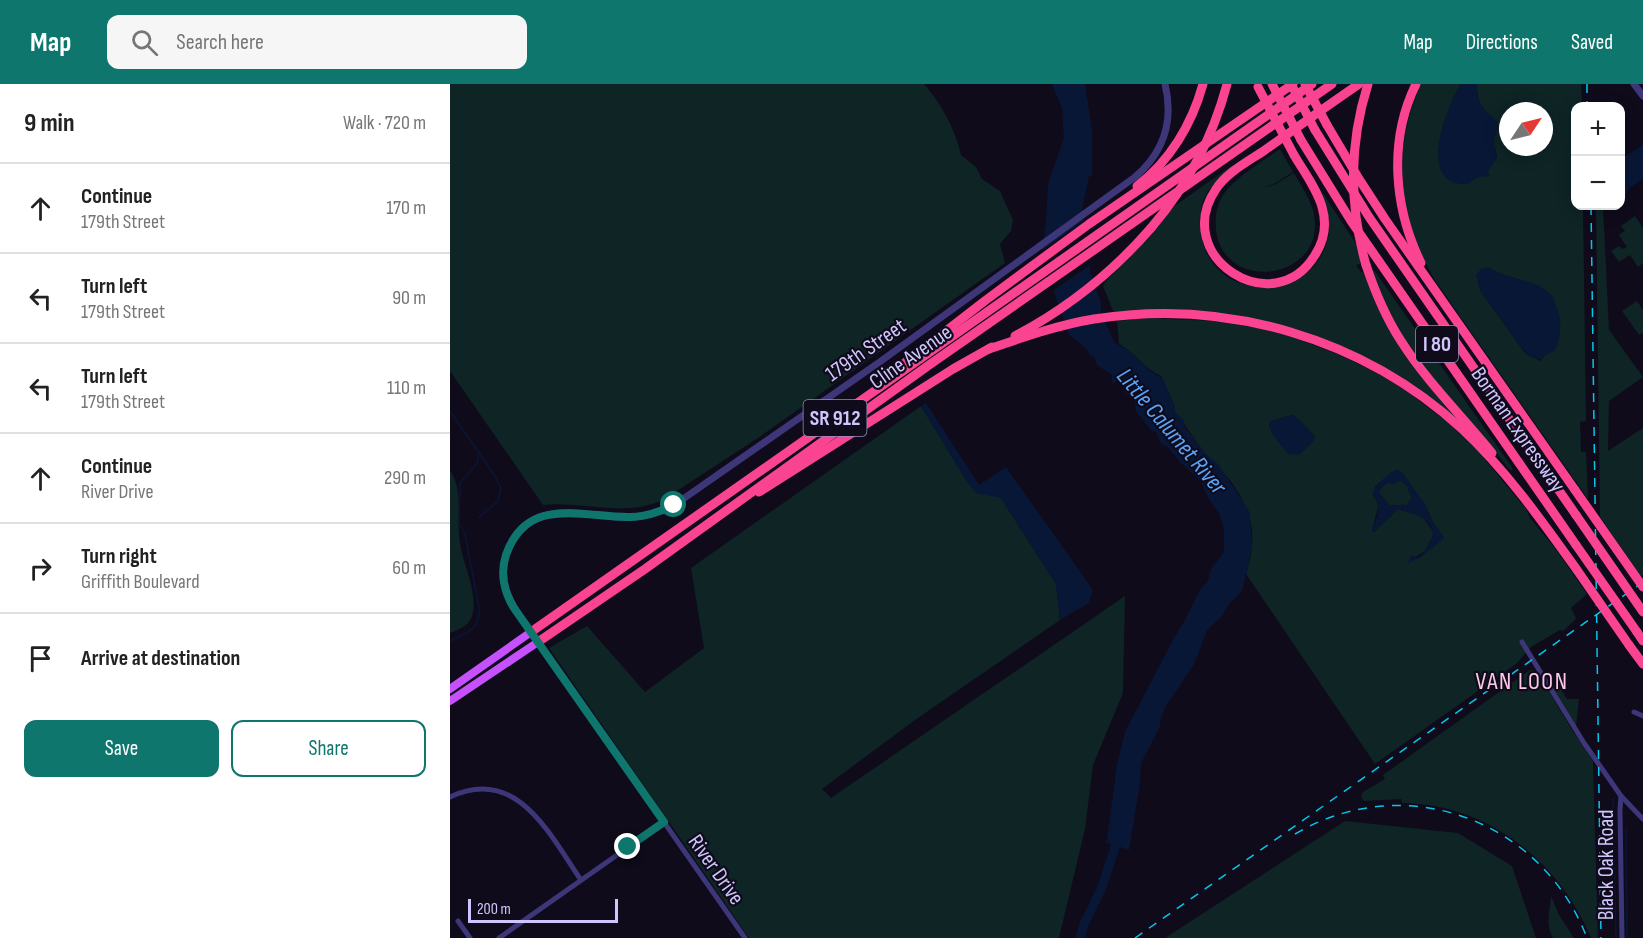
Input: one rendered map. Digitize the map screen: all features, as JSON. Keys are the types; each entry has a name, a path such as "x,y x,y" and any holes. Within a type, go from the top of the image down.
{"highway":[{"path":"1105,213 1161,164 1176,144 1188,122 1203,84"},
{"path":"738,502 766,489 953,369 1047,318 1075,300 1107,274 1151,228 1176,195 1195,163 1215,121 1227,84"},
{"name":"Borman Expressway","path":"1272,84 1301,140 1351,221 1643,641"},
{"path":"847,410 896,368 1040,259 1292,84"},
{"name":"Borman Expressway","path":"1292,84 1316,130 1369,218 1643,612"},
{"path":"1305,84 1359,179 1643,587"},
{"name":"Cline Avenue","path":"531,632 1312,84"},
{"name":"Cline Avenue","path":"538,642 645,569 929,365 1332,84"},
{"path":"1258,86 1294,155 1318,197 1325,224 1322,243 1306,268 1288,279 1268,284 1243,280 1222,266 1215,257 1205,232 1206,209 1216,188 1236,170 1359,84"},
{"path":"1368,84 1359,115 1353,184 1356,219 1366,265 1387,316 1400,340 1434,385 1502,465 1643,664"},
{"path":"1416,84 1405,114 1399,141 1398,186 1406,228 1414,250 1443,301"},
{"path":"989,349 1052,329 1119,316 1174,314 1229,318 1295,333 1352,355 1383,371 1436,407 1489,457 1531,506"}],"main road":[{"name":"Cline Avenue","path":"450,689 531,632"},
{"name":"Cline Avenue","path":"450,701 538,642"}],"street":[{"name":"179th Street","path":"538,642 509,600 505,587 503,573 505,559 510,546 520,532 546,515 557,513 575,512 637,517 656,513 674,505 881,361 1135,177 1156,155 1164,139 1168,121 1165,84"},
{"path":"1635,84 1643,96"},
{"name":"River Drive","path":"538,642 745,938"},
{"name":"Black Oak Road","path":"1522,642 1584,743 1621,796 1622,938"},
{"path":"1634,712 1643,716"},
{"path":"450,797 463,792 486,789 501,792 521,801 539,820 581,880"},
{"path":"1621,796 1643,819"},
{"path":"499,938 664,822"},
{"path":"458,921 470,938"}],"green space":[{"path":"450,84 924,84 947,118 956,136 961,155 976,167 982,179 1000,191 1013,220 1011,231 1000,244 1005,263 761,436 663,500 633,508 543,505 450,371"},
{"path":"1421,84 1461,84 1442,130 1439,157 1441,169 1446,177 1463,184 1483,173 1497,156 1492,117 1480,103 1477,84 1581,84 1582,102 1571,102 1571,210 1583,210 1586,421 1580,422 1581,452 1586,452 1588,499 1434,279 1422,255 1406,207 1402,159 1411,109","holes":["1488,267 1535,285 1544,291 1555,305 1560,323 1558,341 1555,350 1544,356 1541,361 1526,354 1481,292 1478,282"]},
{"path":"1280,149 1293,172 1274,184 1264,187 1274,185 1294,173 1313,210 1314,233 1307,252 1293,264 1275,271 1255,271 1237,265 1223,252 1216,231 1217,212 1219,203 1228,188"},
{"path":"1234,164 1210,189 1200,213 1202,242 1216,267 1232,280 1252,286 1272,287 1292,281 1310,270 1323,254 1329,232 1322,192 1368,262 1356,265 1363,272 1379,309 1405,355 1463,425 1406,382 1273,324 1114,313 1103,286 1106,281 1148,239 1173,207"},
{"path":"1596,210 1603,210 1609,330 1643,377 1609,401 1608,451 1643,428 1643,575 1641,576 1600,517"},
{"path":"1635,216 1643,228 1643,263 1638,267 1630,255 1619,262 1611,251 1619,246 1622,249 1627,247 1619,235 1625,231 1621,226"},
{"path":"1374,270 1513,469 1511,471 1410,350 1387,310 1371,271"},
{"path":"1637,301 1643,310 1643,333 1639,335 1622,311"},
{"path":"1145,318 1215,321 1257,328 1292,337 1335,353 1401,387 1446,421 1477,450 1526,509 1530,518 1557,551 1587,594 1571,608 1576,618 1563,631 1560,630 1531,647 1516,664 1375,764 1246,574 1252,548 1251,524 1237,491 1204,452 1175,412 1175,407 1161,376 1150,370 1119,344 1117,321","holes":["1292,415 1315,437 1304,449 1288,454 1269,425 1271,421","1386,477 1405,478 1425,504 1444,538 1421,557 1411,560 1425,551 1433,536 1433,531 1422,516 1398,509 1374,532 1372,530 1378,508 1375,487"]},
{"path":"921,406 968,483 1001,498 1056,584 1060,620 915,720 822,789 831,798 1125,596 1123,693 1093,765 1085,829 1059,938 749,938 549,648 587,626 645,692 704,648 691,568"},
{"path":"450,470 457,487 460,543 474,604 468,623 450,633"},
{"path":"1400,480 1407,486 1412,498 1406,506 1389,505 1380,494 1380,489 1387,483 1392,484"},
{"path":"1530,670 1537,671 1593,761 1598,938 1591,938 1577,910 1540,862 1517,842 1491,826 1463,814 1434,806 1402,803 1401,799 1364,801 1361,797 1363,792 1385,779 1383,775"},
{"path":"1551,672 1567,699 1579,699 1576,727 1549,682 1547,674"},
{"path":"1345,821 1458,833 1512,866 1536,938 1165,938"},
{"path":"1551,896 1559,915 1574,938 1553,938 1549,922"}],"water":[{"path":"1052,84 1085,84 1092,130 1092,175 1089,176 1082,209 1090,273 1101,302 1101,314 1115,343 1129,351 1163,379 1175,412 1183,419 1184,426 1205,453 1218,464 1250,515 1252,548 1242,591 1229,604 1222,616 1207,630 1194,664 1166,706 1160,726 1141,763 1129,850 1105,842 1117,765 1125,732 1200,590 1208,581 1211,569 1224,552 1224,529 1219,513 1210,501 1200,480 1167,446 1162,445 1156,432 1152,431 1136,411 1135,402 1125,392 1121,380 1117,379 1114,384 1112,375 1097,365 1094,357 1086,348 1069,335 1041,255 1046,224 1048,184 1064,138 1062,108"},
{"path":"1461,84 1477,84 1479,101 1497,121 1498,127 1494,139 1497,159 1488,171 1489,176 1478,177 1465,184 1450,181 1442,172 1439,158 1439,142 1443,125"},
{"path":"1643,145 1643,179 1628,189 1626,196 1625,196 1625,156"},
{"path":"1488,267 1504,275 1539,286 1553,298 1560,319 1559,335 1555,350 1540,361 1528,355 1481,292 1476,275 1481,269"},
{"path":"926,403 979,485 1006,467 1093,590 1089,603 1060,620 1056,584 1001,498 976,493 968,483 921,406"},
{"path":"1292,415 1302,422 1315,437 1313,442 1299,455 1288,454 1273,435 1269,425 1271,421"},
{"path":"1396,470 1401,471 1425,504 1444,538 1421,557 1407,564 1412,555 1417,558 1422,555 1432,535 1430,524 1425,519 1398,509 1374,532 1372,530 1378,509 1374,490","holes":["1400,480 1407,486 1412,498 1406,506 1389,505 1380,494 1380,488 1387,483 1393,484"]}],"pier":[{"path":"1086,219 1093,263 1051,292 1042,272 1039,253"}],"waterway":[{"path":"450,411 501,488 498,501 478,518"},
{"path":"450,641 471,630 478,621 479,615 465,534 459,523 460,483 477,463 479,452"},
{"path":"1613,799 1616,938"},
{"path":"1626,828 1627,938"},
{"name":"Little Calumet River","path":"1080,938 1084,924 1102,887 1119,835"}],"railway":[{"path":"1587,84 1587,102"},
{"path":"1591,210 1601,938"},
{"path":"1135,938 1643,582"},
{"path":"1295,834 1337,815 1381,806 1424,807 1465,817 1504,836 1538,863 1566,897 1587,938"}],"district":[{"name":"VAN LOON","path":"1522,681"}],"route":[{"path":"628,847 664,822 509,600 505,587 504,566 510,546 520,532 546,515 569,512 637,517 656,513 674,505"}]}
